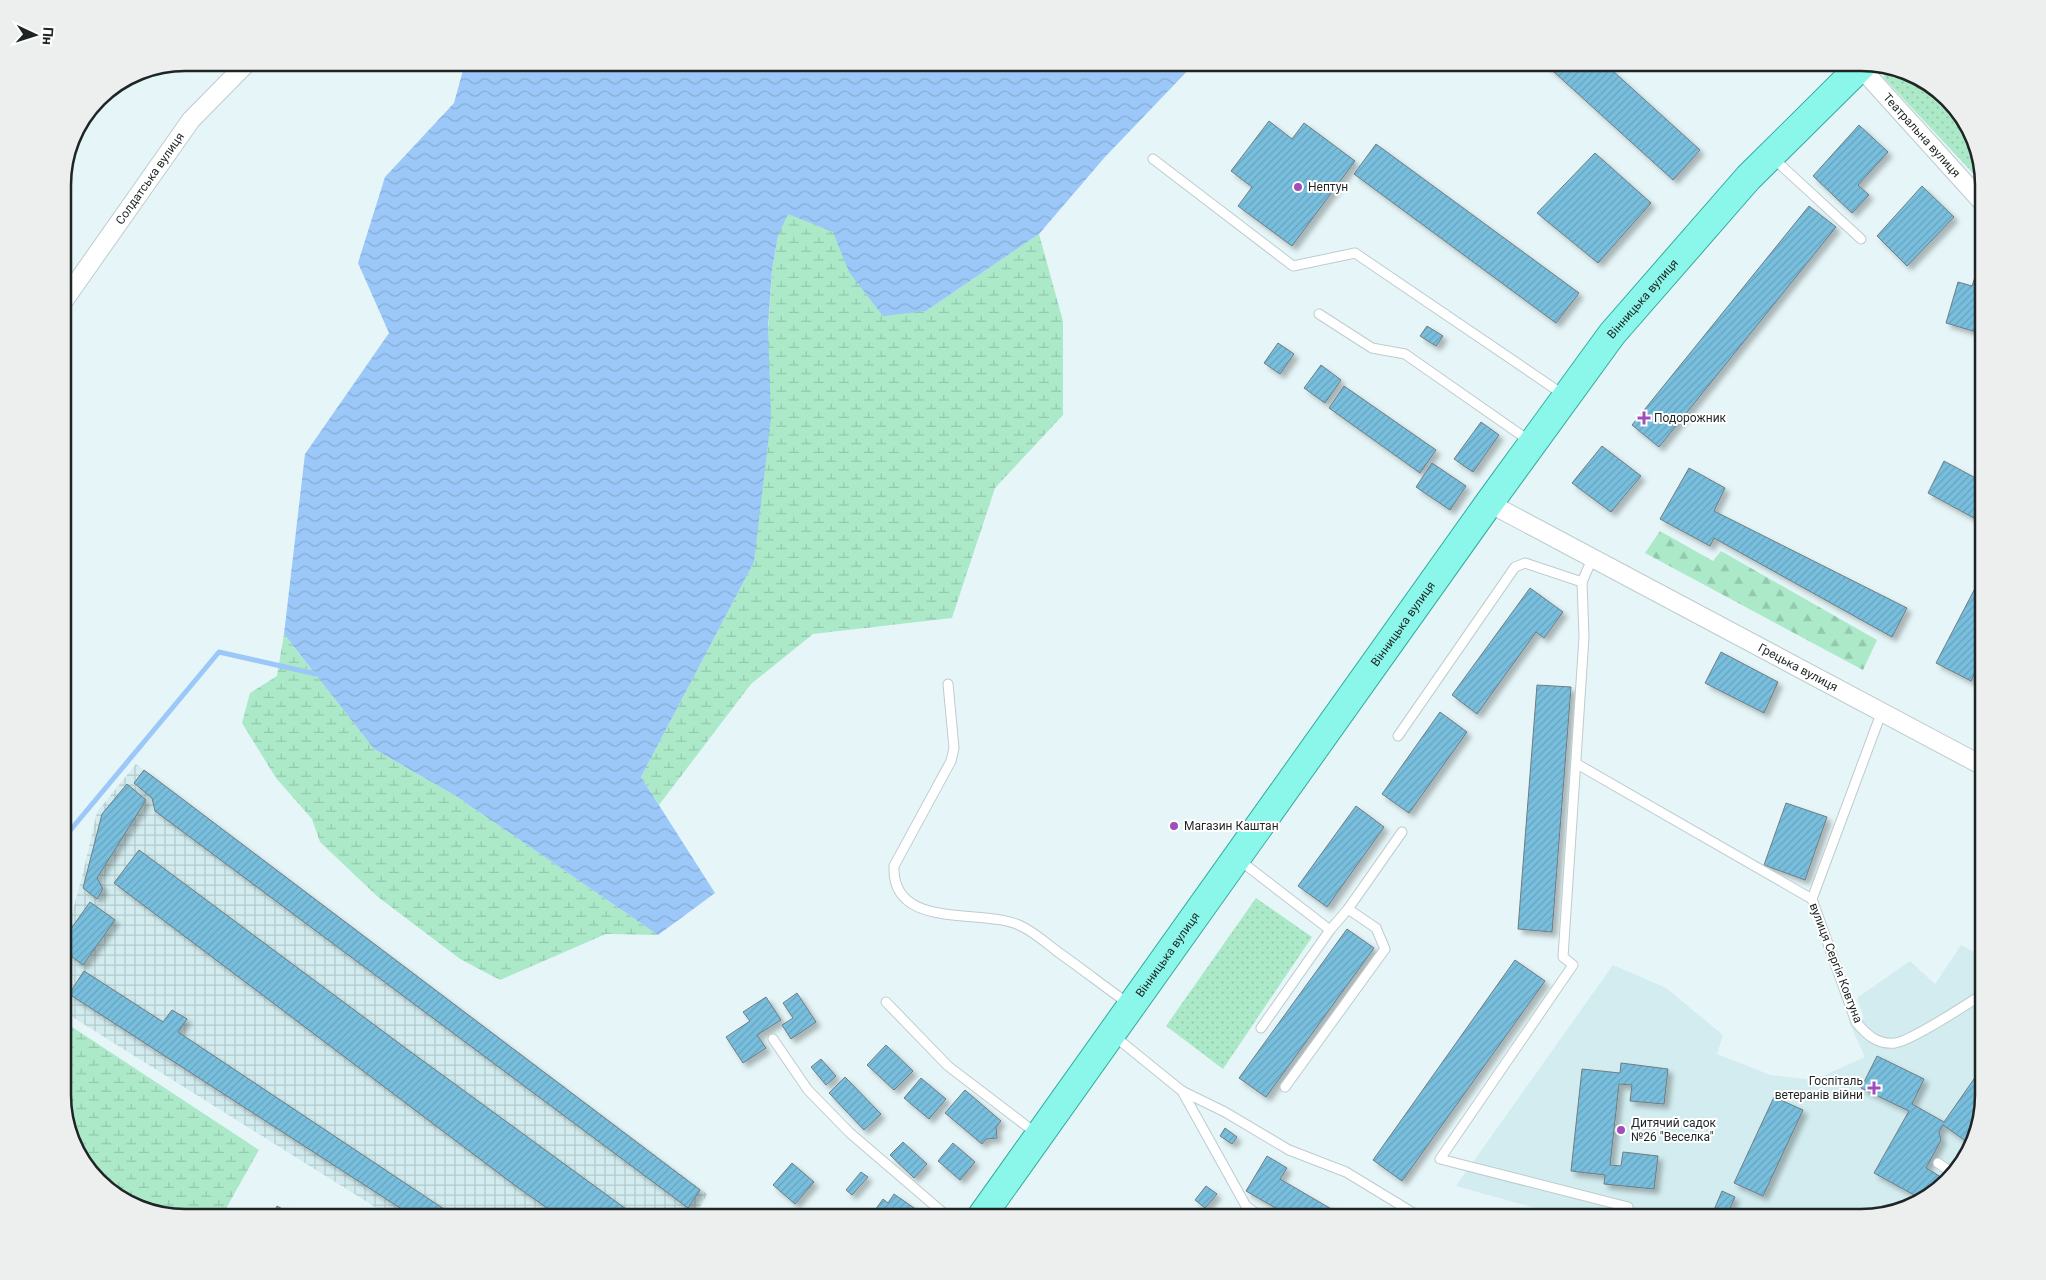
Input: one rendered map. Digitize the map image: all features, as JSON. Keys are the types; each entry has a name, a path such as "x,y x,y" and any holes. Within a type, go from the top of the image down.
{"main road":[{"name":"Вінницька вулиця","path":"987,1209 1133,1007 1566,396 1619,327 1706,224 1770,156 1856,71"}],"street":[{"name":"Солдатська вулиця","path":"71,291 191,120 239,71"},
{"name":"Театральна вулиця","path":"1868,71 1975,194"},
{"name":"Грецька вулиця","path":"1489,503 1975,762"}],"lane":[{"path":"1770,156 1861,239"},
{"path":"1153,159 1293,266 1355,253 1566,396"},
{"path":"1320,314 1372,348 1405,354 1533,443"},
{"path":"1593,557 1582,582 1584,637 1564,957 1573,965 1440,1159 1628,1207"},
{"path":"1398,736 1515,567 1525,563 1582,582"},
{"path":"948,684 954,748 951,761 894,866 896,884 902,895 911,903 947,915 1020,925 1133,1007"},
{"name":"вулиця Сергія Ковтуна","path":"1882,711 1812,899 1856,1022 1867,1036 1882,1042 1904,1041 1975,999"},
{"path":"1577,764 1812,899"},
{"path":"1261,1028 1402,832"},
{"path":"1238,859 1330,930"},
{"path":"1285,1087 1385,949 1376,928 1348,909"},
{"path":"886,1002 948,1066 1039,1136"},
{"path":"1112,1035 1182,1091 1225,1112 1289,1150 1346,1172 1406,1209"},
{"path":"772,1039 808,1090 850,1133 938,1209"},
{"path":"1182,1091 1246,1206 1250,1209"},
{"path":"1938,1163 1947,1169"}],"shaded area":[{"path":"136,764 707,1194 699,1209 378,1209 71,1016 71,917 97,812"},
{"path":"1961,945 1975,953 1974,1110 1966,1139 1960,1152 1951,1164 1930,1185 1918,1194 1905,1200 1876,1208 1861,1209 1539,1209 1456,1186 1613,965 1666,988 1723,1035 1717,1054 1770,1075 1814,1080 1865,1057 1849,1022 1864,1018 1857,998 1910,961 1935,984"}],"green space":[{"path":"1886,74 1890,75 1918,86 1947,110 1956,122 1969,148 1975,175 1883,77"},
{"path":"788,213 833,232 926,311 1039,234 1063,321 1063,415 995,488 952,618 813,634 751,684 659,805 641,777 754,562 772,270 778,236"},
{"path":"1660,531 1713,561 1721,551 1877,640 1863,670 1645,553"},
{"path":"284,634 374,749 456,796 658,935 606,934 500,980 460,959 378,897 320,842 312,819 276,778 242,723 250,693 277,676"},
{"path":"1256,898 1312,937 1223,1069 1166,1026"},
{"path":"71,1026 259,1150 226,1209 170,1208 141,1200 128,1194 99,1170 90,1158 77,1132 71,1102"}],"water":[{"path":"463,71 1187,71 1105,157 1039,234 926,311 883,316 849,272 833,232 788,214 778,236 772,270 768,328 771,418 754,562 641,777 715,893 658,935 456,796 374,749 284,634 305,454 389,333 358,263 385,177 454,103"}],"building":[{"path":"1553,71 1613,71 1700,150 1673,180"},
{"path":"1269,121 1292,139 1304,123 1355,161 1292,246 1238,206 1252,187 1231,171"},
{"path":"1859,125 1888,152 1858,185 1869,195 1852,213 1813,176"},
{"path":"1376,144 1579,293 1556,323 1354,174"},
{"path":"1595,153 1651,203 1598,263 1537,213"},
{"path":"1922,186 1954,217 1907,266 1877,236"},
{"path":"1809,206 1836,227 1659,447 1632,425"},
{"path":"1975,277 1975,332 1946,323 1958,282 1972,286"},
{"path":"1427,326 1443,336 1436,346 1420,336"},
{"path":"1278,343 1294,354 1280,374 1264,363"},
{"path":"1321,365 1341,380 1325,403 1304,388"},
{"path":"1344,386 1436,450 1420,473 1329,408"},
{"path":"1481,422 1499,435 1473,472 1454,459"},
{"path":"1602,446 1641,476 1611,512 1572,483"},
{"path":"1944,461 1975,478 1975,519 1928,493"},
{"path":"1432,463 1466,486 1450,510 1416,487"},
{"path":"1689,468 1725,488 1714,511 1907,608 1892,637 1714,538 1710,546 1660,519"},
{"path":"1530,588 1563,612 1544,638 1536,632 1477,714 1452,695"},
{"path":"1975,588 1975,673 1971,681 1936,663"},
{"path":"1721,652 1778,682 1764,713 1705,683"},
{"path":"1537,685 1571,687 1552,932 1518,929"},
{"path":"1440,712 1467,732 1409,813 1382,794"},
{"path":"144,770 700,1190 688,1208 155,811 152,798 134,783"},
{"path":"127,784 146,800 97,878 103,889 97,899 83,888 102,814"},
{"path":"1786,803 1827,817 1805,880 1764,865"},
{"path":"1356,806 1384,827 1327,907 1298,886"},
{"path":"139,850 626,1209 549,1209 114,883"},
{"path":"90,902 115,920 83,965 71,956 71,929"},
{"path":"1347,929 1374,948 1266,1097 1239,1078"},
{"path":"1515,960 1545,981 1402,1181 1373,1160"},
{"path":"84,971 163,1022 172,1010 187,1019 178,1032 444,1209 402,1209 71,995 71,991"},
{"path":"797,993 816,1022 791,1039 782,1025 793,1018 783,1003"},
{"path":"766,997 781,1020 757,1035 766,1048 743,1063 726,1037 750,1021 743,1012"},
{"path":"886,1045 913,1071 894,1090 867,1065"},
{"path":"1877,1056 1924,1079 1912,1104 1944,1122 1975,1077 1974,1110 1965,1141 1943,1125 1939,1132 1941,1140 1926,1168 1940,1176 1918,1194 1915,1195 1874,1173 1909,1111 1861,1088"},
{"path":"821,1059 836,1076 826,1085 811,1067"},
{"path":"1621,1063 1668,1069 1664,1104 1630,1101 1632,1085 1619,1084 1610,1165 1621,1166 1623,1152 1658,1156 1654,1189 1604,1184 1605,1175 1571,1171 1582,1069 1620,1073"},
{"path":"845,1077 881,1114 864,1130 829,1093"},
{"path":"921,1078 946,1099 929,1119 904,1098"},
{"path":"965,1090 1001,1121 996,1127 997,1138 986,1139 982,1144 945,1113"},
{"path":"1774,1097 1803,1110 1763,1196 1734,1183"},
{"path":"1225,1128 1237,1137 1232,1144 1220,1136"},
{"path":"903,1142 927,1164 914,1178 890,1155"},
{"path":"953,1143 975,1162 960,1180 938,1161"},
{"path":"1267,1156 1287,1168 1280,1179 1331,1209 1277,1209 1246,1191"},
{"path":"792,1163 814,1182 795,1204 773,1185"},
{"path":"861,1172 868,1177 852,1195 846,1190"},
{"path":"1206,1186 1217,1194 1205,1208 1195,1200"},
{"path":"1722,1191 1735,1197 1730,1209 1714,1209"},
{"path":"894,1194 916,1209 876,1209 883,1199 888,1203"}],"waterway":[{"path":"71,829 219,652 316,674"}],"place":[{"name":"Нептун","path":"1298,187"},
{"name":"Подорожник","path":"1644,418"},
{"name":"Магазин Каштан","path":"1174,826"},
{"name":"Госпіталь ветеранів війни","path":"1874,1088"},
{"name":"Дитячий садок №26 \"Веселка\"","path":"1621,1130"}]}
